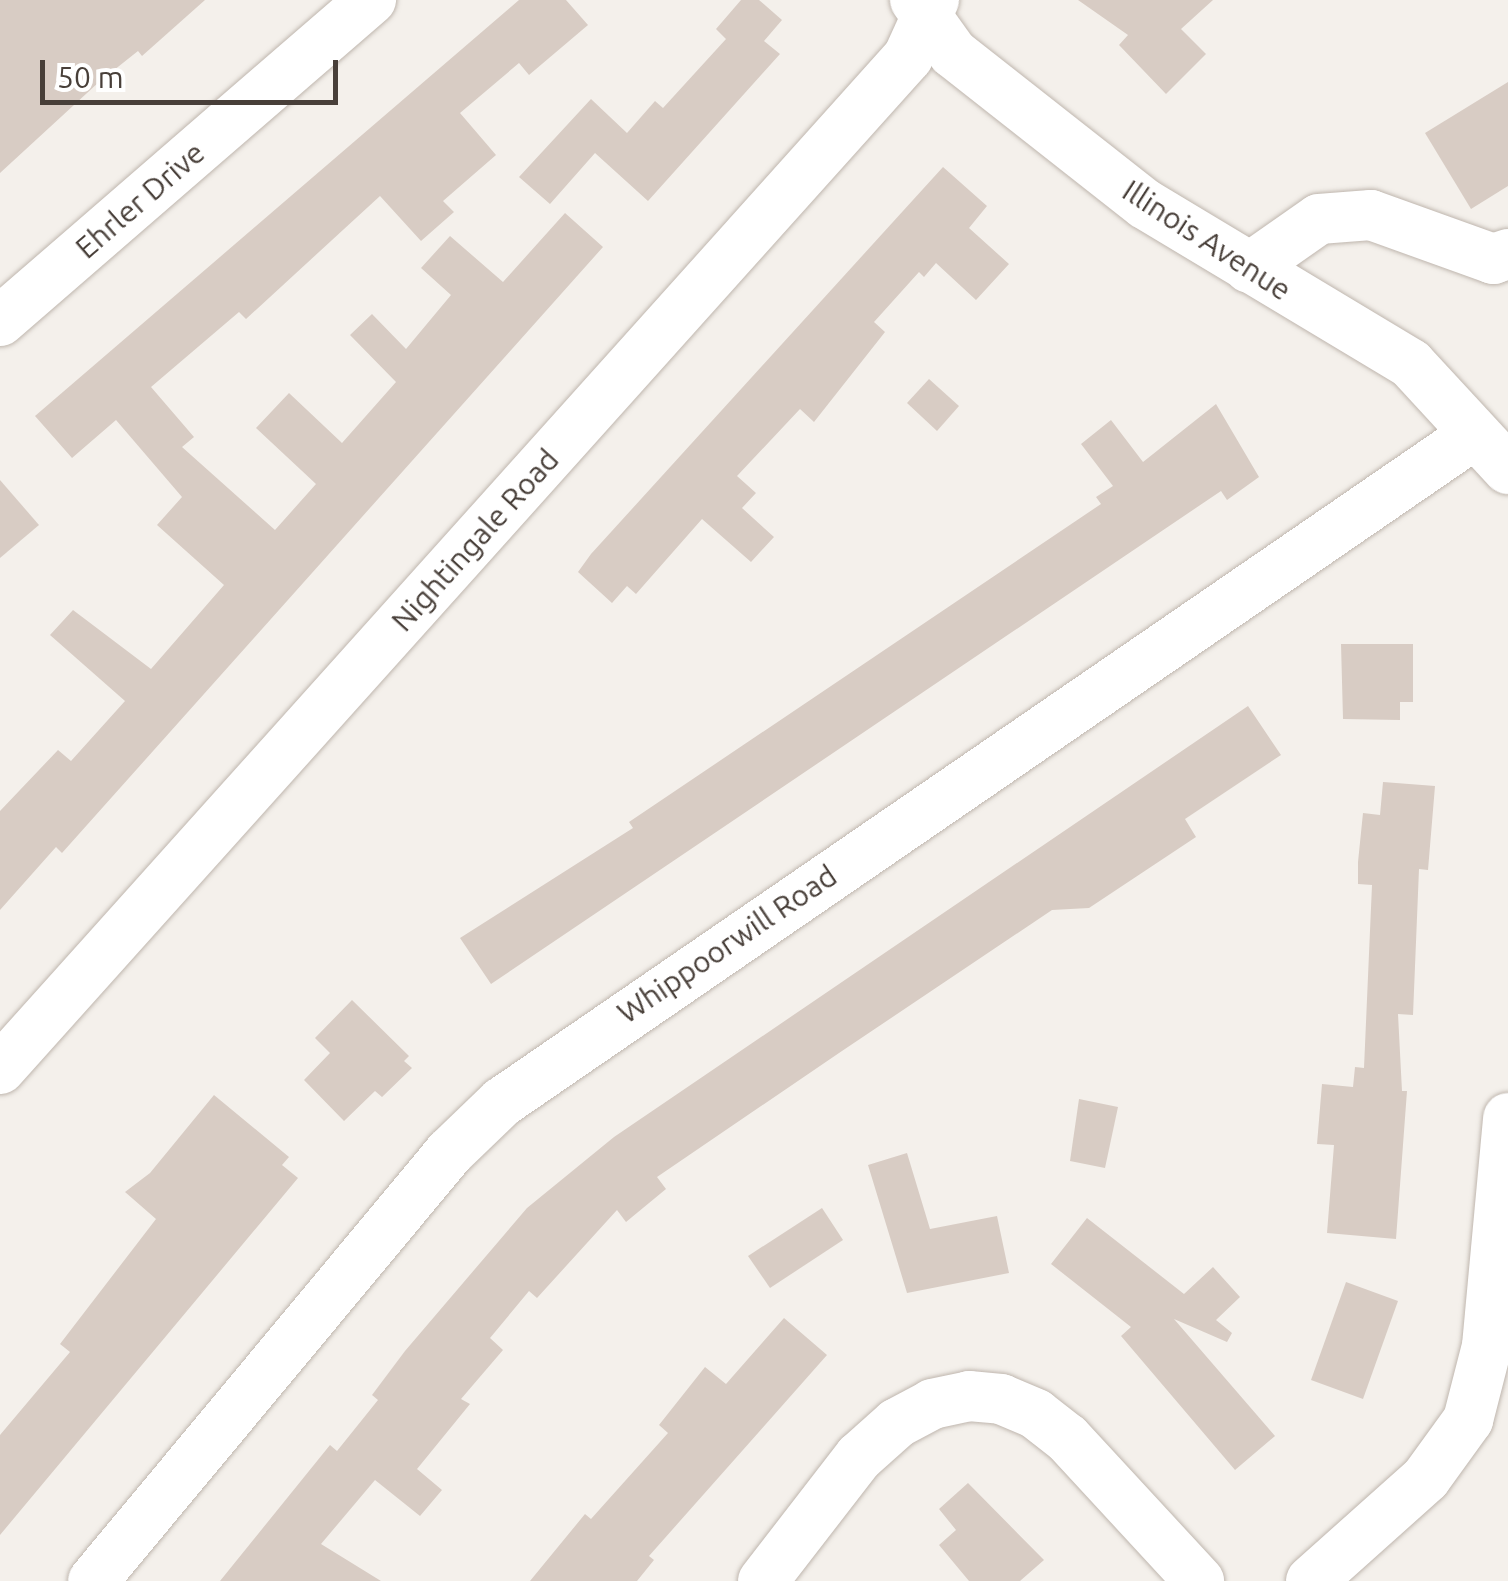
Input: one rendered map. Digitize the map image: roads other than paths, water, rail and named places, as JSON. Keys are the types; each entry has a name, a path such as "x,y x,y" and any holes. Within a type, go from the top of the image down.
{"street":[{"name":"Ehrler Drive","path":"0,322 371,0"},
{"name":"Illinois Avenue","path":"925,5 954,53 1088,161 1250,268 1411,364 1492,451"},
{"name":"Nightingale Road","path":"0,1069 908,57 925,5"},
{"path":"1250,268 1320,220 1371,215 1494,259 1508,254"},
{"name":"Whippoorwill Road","path":"93,1581 449,1153 502,1102 1492,451"},
{"path":"1311,1581 1426,1478 1468,1420 1487,1346 1508,1118"},
{"path":"764,1581 859,1457 897,1423 932,1404 969,1396 1018,1407 1067,1438 1199,1581"}]}
